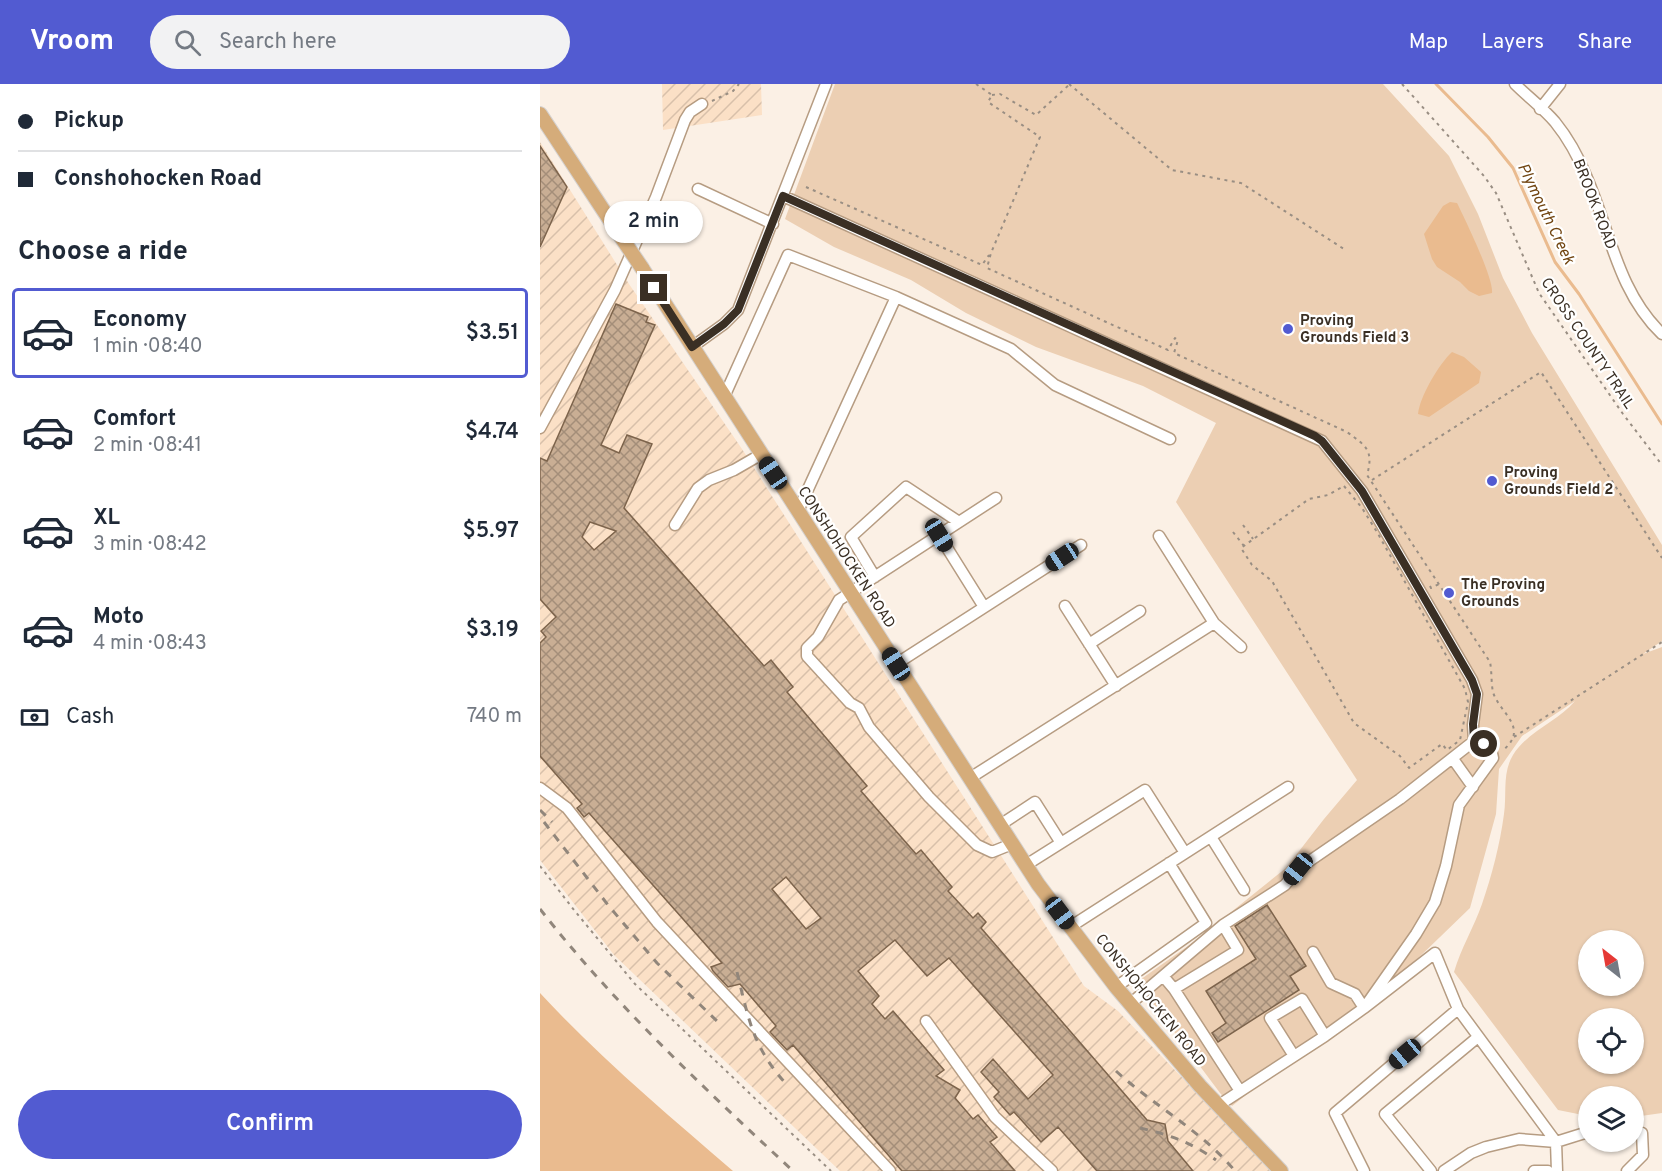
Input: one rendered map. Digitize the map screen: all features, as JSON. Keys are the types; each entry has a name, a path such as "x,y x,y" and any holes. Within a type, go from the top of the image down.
{"main road":[{"name":"CONSHOHOCKEN ROAD","path":"540,114 642,268 1026,865 1070,927 1130,1004 1218,1105 1281,1171"}],"street":[{"path":"692,347 724,324 738,310 826,84"},
{"name":"BROOK ROAD","path":"1515,84 1554,122 1570,144 1587,176 1616,259 1636,303 1662,334"},
{"path":"1540,109 1560,84"},
{"path":"540,428 615,290 656,197 685,120 690,112 702,104"},
{"path":"698,189 773,224"},
{"path":"783,196 1322,441 1362,491 1472,680 1477,694 1473,724 1474,741"},
{"path":"724,397 788,255 896,297 1011,349 1055,385 1170,439"},
{"path":"798,511 896,297"},
{"path":"675,525 698,488 760,454"},
{"path":"875,577 851,537 906,487 959,522"},
{"path":"996,498 839,600 818,637 807,648 807,656 850,703 859,708 869,727 929,797 977,845 992,852 1012,844"},
{"path":"939,535 984,607"},
{"path":"1159,536 1214,624 1241,647"},
{"path":"896,664 1081,544"},
{"path":"1065,606 1116,686"},
{"path":"1089,644 1140,610"},
{"path":"970,778 1214,624"},
{"path":"1364,1008 1416,934 1435,902 1446,866 1459,805 1493,758 1491,749 1474,741"},
{"path":"1130,1004 1223,925 1285,885 1298,869 1400,798 1474,741"},
{"path":"1453,759 1473,787"},
{"path":"1070,927 1288,787"},
{"path":"540,788 567,808 657,922 890,1171"},
{"path":"1026,865 1145,790 1185,853"},
{"path":"1000,825 1035,802 1061,843"},
{"path":"1211,837 1244,890"},
{"path":"1116,987 1206,922 1169,863"},
{"path":"1174,989 1238,950 1223,925"},
{"path":"1313,952 1331,982 1355,994 1364,1008"},
{"path":"1218,1105 1325,1036 1436,952 1458,1009 1556,1142 1557,1171"},
{"path":"1163,976 1174,989 1240,1091"},
{"path":"1294,1056 1270,1018 1302,999 1325,1036"},
{"path":"1364,1171 1335,1113 1458,1009"},
{"path":"926,1021 995,1117 1052,1171"},
{"path":"1431,1171 1385,1114 1478,1037"},
{"path":"1444,1171 1471,1153 1497,1145 1519,1139 1556,1142 1578,1133"},
{"path":"1627,1171 1643,1155 1643,1152"},
{"path":"1534,1171 1548,1171"}],"path":[{"path":"702,104 724,97 739,84"},
{"path":"976,84 992,94 1000,94 1036,115 1069,84 1172,171 1240,183 1344,249"},
{"path":"984,89 988,84"},
{"name":"CROSS COUNTY TRAIL","path":"1402,84 1484,176 1496,193 1539,293 1623,414 1662,465"},
{"path":"987,268 991,253 1040,137 988,102 992,94"},
{"path":"806,187 1347,432 1365,446 1371,460 1367,475 1490,662 1493,693 1508,714 1514,737"},
{"path":"982,265 991,253"},
{"path":"1168,350 1175,338 1178,340 1174,353"},
{"path":"1371,480 1541,372 1662,558"},
{"path":"1344,486 1348,489 1377,532 1465,689 1468,702 1460,740 1447,750 1442,744 1409,768 1400,756 1354,723 1272,581 1252,565 1241,548 1253,539 1309,499 1328,495 1344,486"},
{"path":"1243,525 1253,539"},
{"path":"1233,532 1244,546"},
{"path":"1431,588 1439,584"},
{"path":"1493,758 1509,746 1514,737 1662,642"},
{"path":"540,866 635,984 831,1171"}],"shaded area":[{"path":"662,84 761,84 762,115 663,130"},
{"name":"The Proving Grounds","path":"835,84 1383,84 1449,156 1478,214 1503,278 1532,333 1662,545 1662,641 1643,654 1662,647 1662,1113 1644,1116 1644,1086 1578,1086 1578,1114 1558,1110 1454,972 1479,913 1492,871 1505,806 1507,769 1513,755 1534,733 1560,715 1575,701 1522,736 1499,769 1496,814 1470,908 1410,966 1232,1106 1137,982 1195,941 1286,868 1357,780 1176,502 1216,423 1143,386 1036,347 966,313 911,280 834,247 785,219"},
{"path":"540,142 629,284 742,449 1084,986 1118,1011 1272,1171 840,1171 614,955 540,860"},
{"path":"1450,202 1457,203 1472,235 1484,263 1492,293 1479,296 1469,291 1437,267 1432,259 1424,234 1443,206"},
{"path":"1452,352 1464,357 1481,372 1479,383 1429,417 1418,414 1422,398 1431,381 1441,364"},
{"path":"540,993 658,1107 733,1171 540,1171"}],"building":[{"path":"540,146 567,187 540,247"},
{"path":"616,304 648,317 646,322 655,325 601,445 619,453 627,435 652,444 624,508 764,666 771,660 793,687 787,692 867,786 861,791 916,854 921,850 952,887 948,891 973,918 978,913 986,922 981,928 1147,1120 1165,1124 1168,1141 1193,1171 1097,1171 1058,1127 1041,1142 1014,1112 1010,1115 994,1097 999,1092 981,1072 993,1059 1028,1099 1053,1075 949,958 927,976 895,940 858,971 879,996 872,1004 885,1019 893,1011 944,1070 936,1076 960,1090 955,1098 973,1119 978,1115 997,1137 990,1142 1015,1171 902,1171 793,1045 787,1050 770,1032 776,1026 740,984 728,987 713,971 711,967 722,963 589,813 584,817 577,808 582,804 540,756 540,643 546,637 541,631 556,617 540,599 540,458 547,461","holes":["590,522 616,531 594,550 582,537","786,877 821,918 806,929 772,889"]},
{"path":"1267,905 1306,966 1290,976 1299,990 1218,1042 1212,1033 1226,1023 1206,991 1256,959 1235,926"}],"waterway":[{"name":"Plymouth Creek","path":"1436,84 1488,137 1513,168 1555,262 1579,294 1662,424"}],"railway":[{"path":"540,810 552,822"},
{"path":"544,822 608,905 657,963 720,1024"},
{"path":"540,909 630,1012 694,1077 793,1171"},
{"path":"737,972 754,1033 767,1059 788,1086"},
{"path":"1116,1071 1208,1143 1235,1171"},
{"path":"1140,1128 1180,1140 1216,1160"}],"place":[{"name":"Proving Grounds Field 3","path":"1288,329"},
{"name":"Proving Grounds Field 2","path":"1492,481"},
{"name":"The Proving Grounds","path":"1449,593"}],"route":[{"path":"654,288 692,347 724,324 738,310 783,196 1315,436 1322,441 1362,491 1472,680 1477,694 1473,724 1474,741 1484,744"}]}
